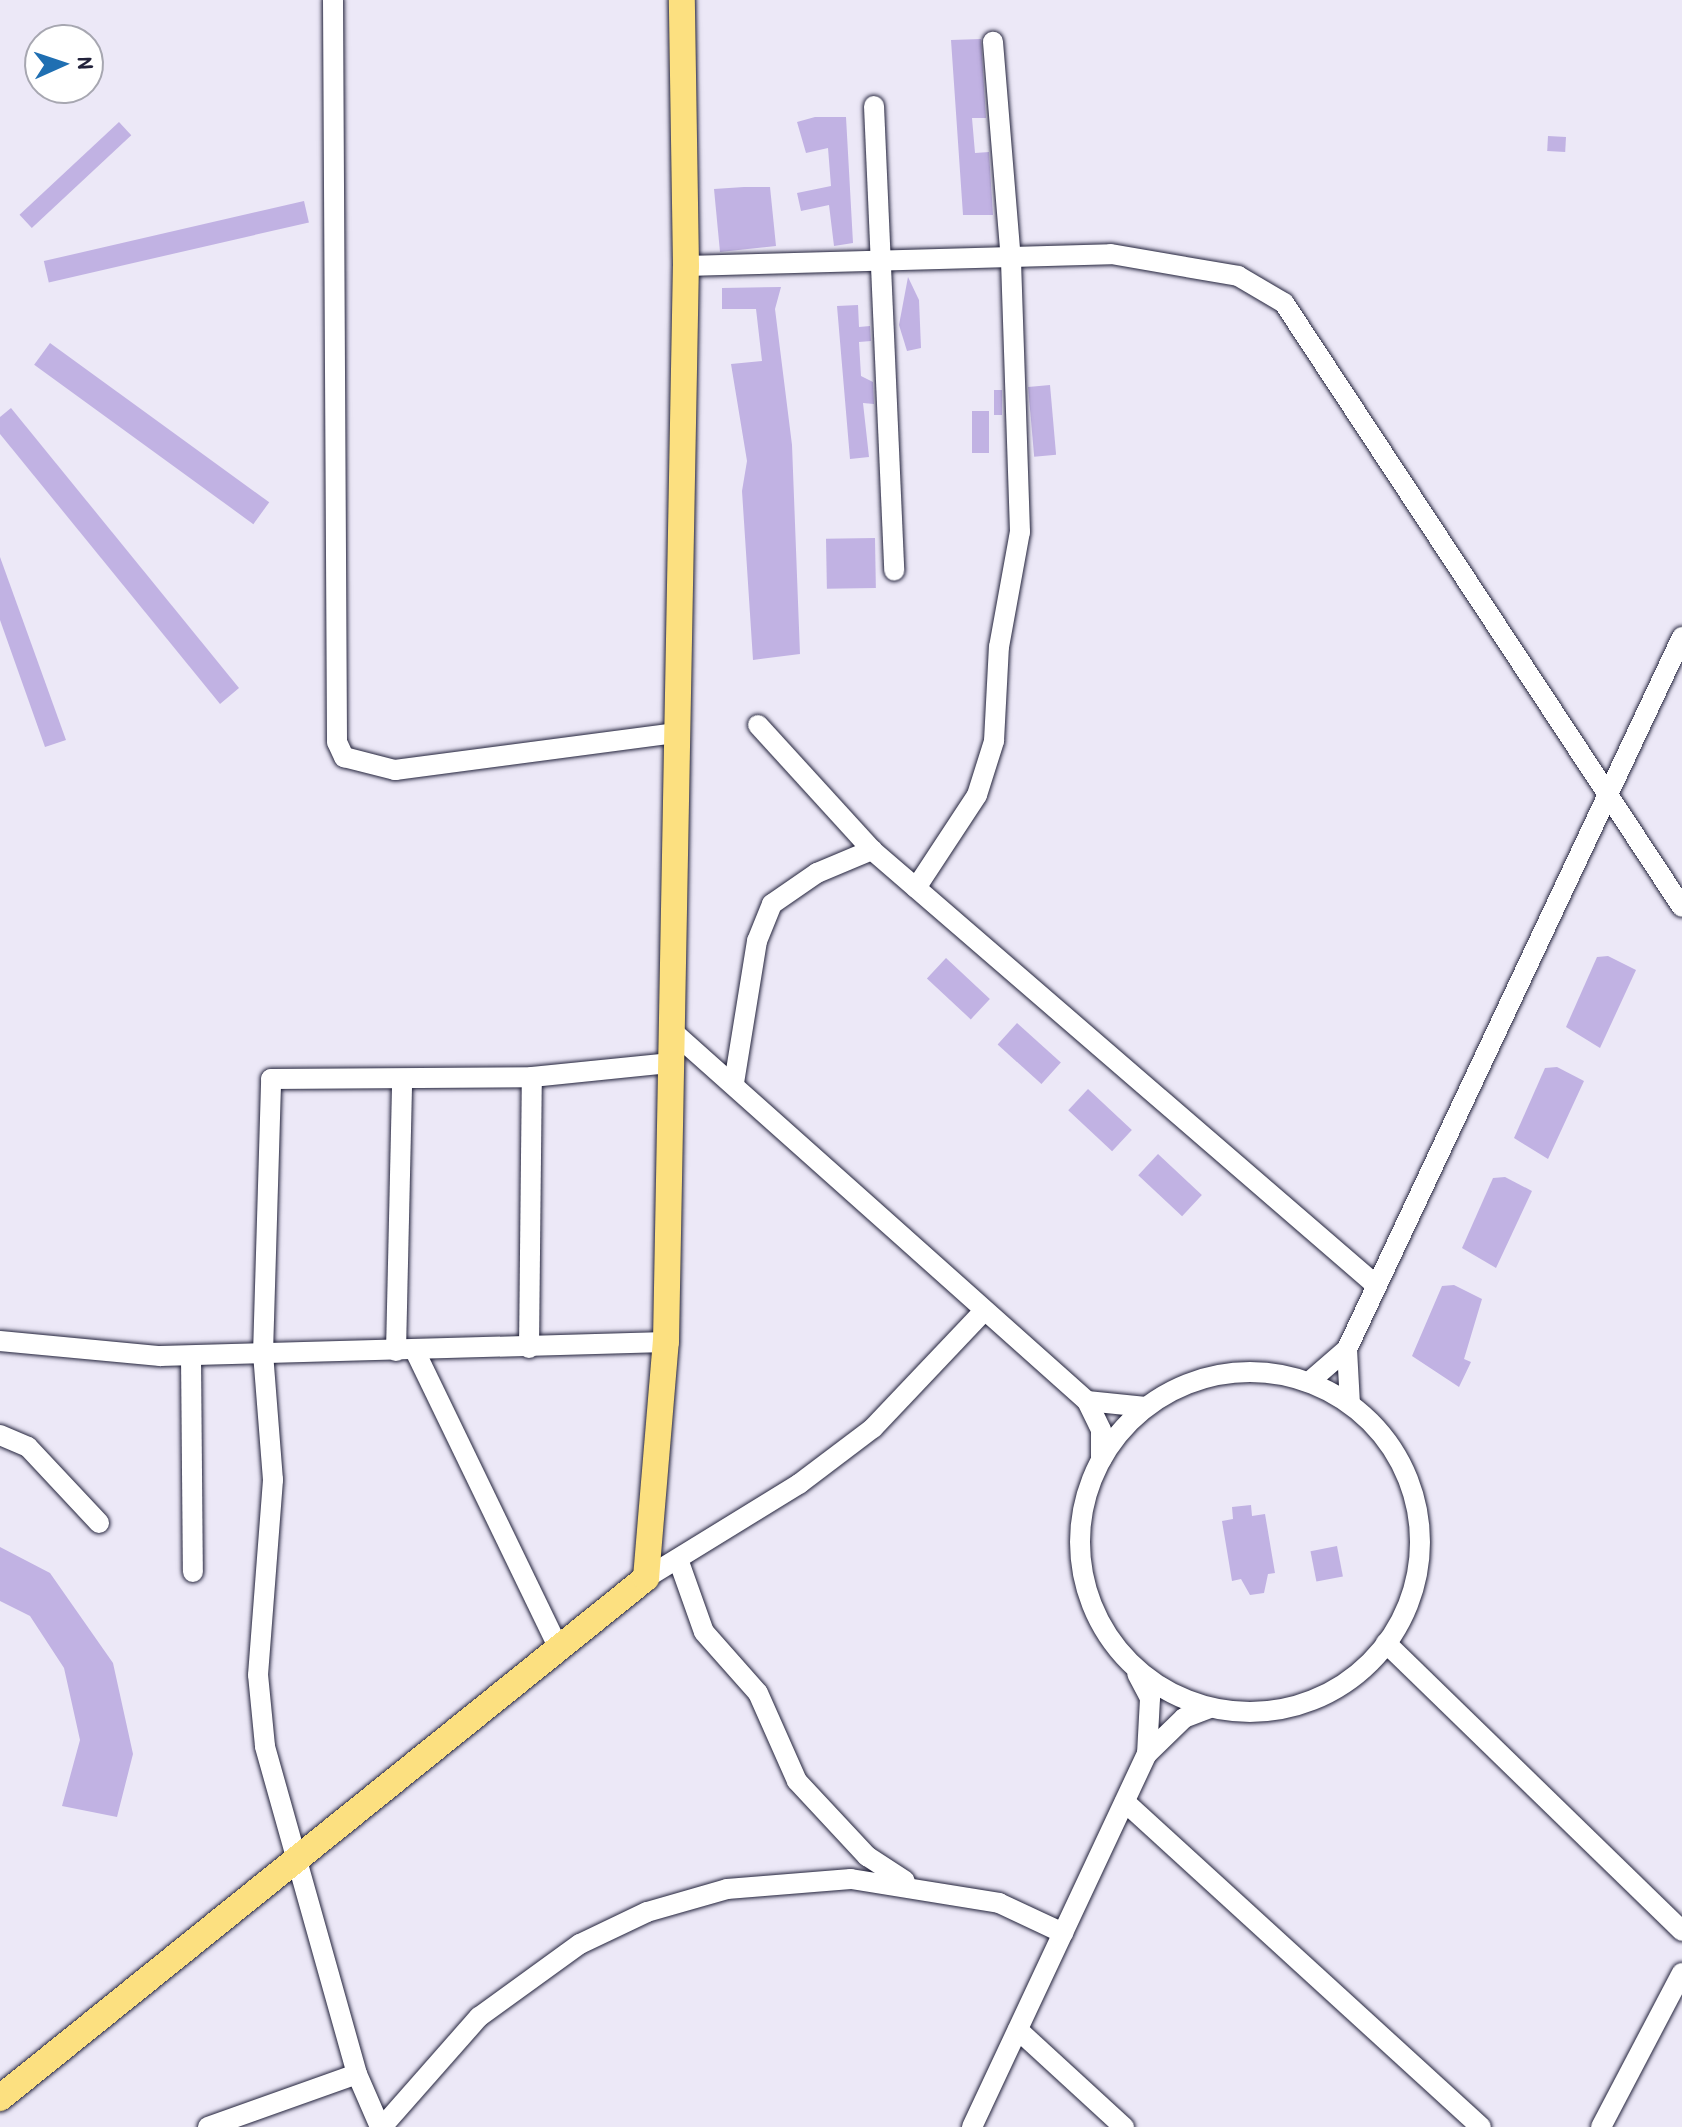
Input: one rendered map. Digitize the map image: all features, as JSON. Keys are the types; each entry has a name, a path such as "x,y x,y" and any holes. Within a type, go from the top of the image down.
{"main road":[{"path":"0,2098 302,1859 646,1578 666,1342 686,266 682,0"}],"street":[{"path":"333,0 337,742 344,757 371,770 395,770 677,733"},
{"path":"916,888 977,795 994,741 999,647 1020,532 1011,261 993,42"},
{"path":"874,106 878,257 894,571"},
{"path":"686,266 878,257 1011,261 1111,254 1238,276 1284,303 1682,907"},
{"path":"1309,1382 1347,1349 1682,637"},
{"path":"758,725 872,850 1377,1286"},
{"path":"734,1083 757,941 772,904 817,873 872,850"},
{"path":"671,1030 1087,1401 1101,1430 1101,1460 1081,1523 1082,1568 1095,1610 1133,1665 1150,1698 1147,1754"},
{"path":"671,1063 532,1077 271,1079 263,1354 273,1480 258,1675 265,1746 302,1859 357,2074 381,2127 479,2017 580,1944 647,1912 794,1880 908,1884 999,1903 1063,1933"},
{"path":"529,1348 532,1077"},
{"path":"402,1079 405,1351 559,1649"},
{"path":"646,1578 799,1484 873,1428 984,1311"},
{"path":"0,1341 191,1356 666,1342"},
{"path":"1347,1349 1350,1404"},
{"path":"191,1356 193,1572"},
{"path":"1101,1460 1146,1407 1224,1373 1309,1382 1350,1404 1395,1453 1417,1516 1415,1582 1386,1643 1347,1681 1297,1706 1253,1712 1210,1708 1168,1691 1133,1665"},
{"path":"1087,1401 1146,1407"},
{"path":"0,1435 28,1447 99,1523"},
{"path":"678,1559 704,1632 758,1693 797,1781 867,1856 908,1884"},
{"path":"1386,1643 1682,1931"},
{"path":"972,2127 1147,1754 1184,1718 1210,1708"},
{"path":"1125,1802 1481,2127"},
{"path":"1601,2127 1682,1973"},
{"path":"1018,2030 1124,2127"},
{"path":"208,2127 357,2074"}],"building":[{"path":"981,39 986,118 972,118 975,153 989,152 993,215 963,215 951,40"},
{"path":"815,117 846,117 853,243 834,246 829,205 801,211 797,193 831,186 828,148 806,153 797,122"},
{"path":"119,122 131,135 32,228 20,215"},
{"path":"1548,136 1566,137 1565,152 1547,151"},
{"path":"770,187 776,246 720,252 714,189"},
{"path":"304,201 309,222 49,282 44,261"},
{"path":"908,277 919,300 921,348 907,351 899,325"},
{"path":"781,287 775,309 792,445 800,654 753,660 742,491 747,461 731,364 762,361 756,309 722,309 722,288"},
{"path":"858,305 859,327 870,326 871,341 859,342 861,376 873,382 874,404 863,403 869,457 850,459 837,306"},
{"path":"50,343 269,502 253,524 34,365"},
{"path":"1050,385 1056,455 1034,457 1028,387"},
{"path":"994,390 1002,390 1002,415 994,415"},
{"path":"11,408 239,688 220,704 0,434 0,417"},
{"path":"972,411 989,411 989,453 972,453"},
{"path":"875,538 876,588 827,589 826,539"},
{"path":"0,557 66,740 45,747 0,620"},
{"path":"1608,956 1636,970 1600,1048 1566,1027 1597,957"},
{"path":"946,958 990,999 971,1019 927,978"},
{"path":"1017,1023 1061,1062 1041,1084 998,1045"},
{"path":"1557,1067 1584,1081 1548,1159 1514,1138 1545,1068"},
{"path":"1088,1089 1132,1130 1112,1151 1068,1110"},
{"path":"1158,1154 1202,1195 1182,1216 1138,1175"},
{"path":"1505,1177 1532,1191 1496,1268 1462,1248 1493,1178"},
{"path":"1454,1285 1482,1299 1464,1359 1471,1362 1459,1387 1412,1356 1442,1286"},
{"path":"1251,1505 1252,1516 1265,1514 1275,1573 1268,1574 1264,1593 1250,1595 1241,1579 1232,1581 1222,1521 1233,1519 1232,1507"},
{"path":"1337,1546 1343,1576 1316,1582 1310,1551"},
{"path":"0,1547 50,1573 113,1663 133,1754 117,1817 62,1806 80,1740 64,1668 30,1616 0,1601"}]}
